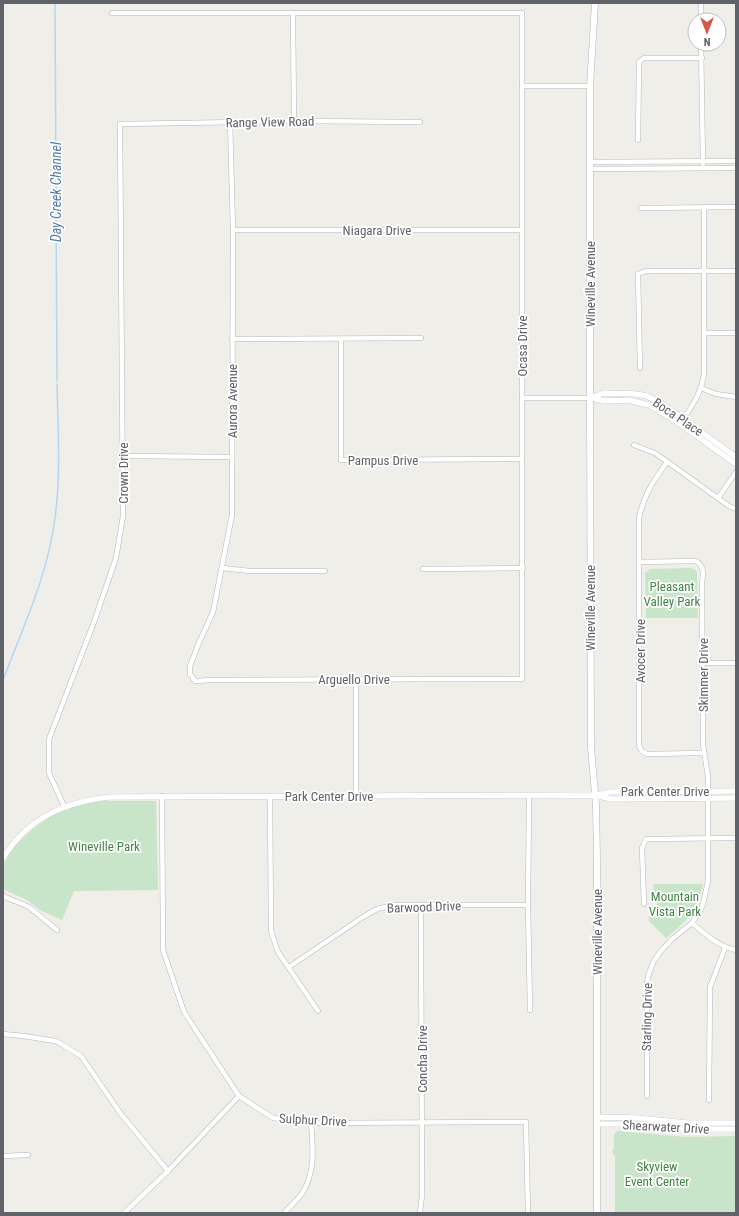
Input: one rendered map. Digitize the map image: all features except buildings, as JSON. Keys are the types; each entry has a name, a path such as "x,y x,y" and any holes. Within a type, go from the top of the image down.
{"main road":[{"name":"Wineville Avenue","path":"595,3 590,86 590,398 591,747 595,796 597,859 597,1213"}],"street":[{"path":"112,13 293,13 294,121"},
{"name":"Ocasa Drive","path":"293,13 522,13 522,679"},
{"path":"702,52 703,168"},
{"path":"638,140 639,62 644,58 702,58"},
{"path":"522,86 590,86"},
{"name":"Range View Road","path":"120,124 294,121 420,122"},
{"name":"Aurora Avenue","path":"190,674 190,666 213,612 232,516 233,230 230,122"},
{"name":"Crown Drive","path":"64,806 49,773 49,739 94,622 116,558 123,516 120,124"},
{"path":"590,162 736,161"},
{"path":"590,169 736,168"},
{"path":"641,208 736,207"},
{"path":"681,421 696,400 701,388 704,373 704,208"},
{"name":"Niagara Drive","path":"233,230 521,230"},
{"path":"640,368 638,274 646,271 736,271"},
{"path":"704,333 736,334"},
{"path":"232,339 421,338"},
{"name":"Pampus Drive","path":"341,339 341,460 522,459"},
{"path":"701,388 716,394 736,397"},
{"name":"Boca Place","path":"522,398 590,398 604,401 628,400 639,402 681,421 736,457"},
{"name":"Boca Place","path":"681,421 736,464"},
{"path":"634,445 655,454 729,506 736,509"},
{"path":"123,456 232,457"},
{"name":"Avocer Drive","path":"667,462 646,493 639,518 639,746 642,751 652,755 704,753"},
{"path":"718,498 736,472"},
{"name":"Skimmer Drive","path":"639,562 696,561 701,564 704,569 704,753 708,770 708,791"},
{"path":"222,568 245,571 325,571"},
{"path":"423,569 523,568"},
{"path":"703,663 736,663"},
{"name":"Arguello Drive","path":"190,674 195,681 522,679"},
{"path":"356,679 356,796"},
{"name":"Starling Drive","path":"647,1096 646,1003 649,972 660,952 672,939 692,923 699,914 706,893 708,881 708,791"},
{"name":"Park Center Drive","path":"595,796 610,792 736,791"},
{"name":"Sulphur Drive","path":"162,796 163,950 184,1012 239,1096 273,1118 311,1122 526,1122 528,1213"},
{"path":"270,796 270,925 278,952 318,1011"},
{"path":"529,796 528,905 530,1010"},
{"name":"Park Center Drive","path":"3,858 20,835 41,818 64,806 86,799 110,797 595,796 611,799 736,798"},
{"path":"644,904 642,848 646,839 736,838"},
{"path":"3,896 29,907 57,930"},
{"name":"Barwood Drive","path":"289,968 363,916 377,909 394,905 528,905"},
{"name":"Concha Drive","path":"420,1213 422,1195 421,905"},
{"path":"692,923 712,940 725,948 736,950"},
{"path":"709,1100 710,987 725,948"},
{"path":"3,1034 56,1040 81,1056 121,1114 168,1171"},
{"path":"124,1213 168,1171 239,1096"},
{"name":"Shearwater Drive","path":"597,1117 637,1118 687,1123 736,1122"},
{"path":"284,1213 301,1195 309,1179 314,1150 311,1122"},
{"name":"Shearwater Drive","path":"597,1124 634,1124 674,1129 736,1129"},
{"path":"3,1156 28,1155"}],"green space":[{"name":"Pleasant Valley Park","path":"691,568 696,570 697,574 698,618 646,618 645,573 650,569"},
{"name":"Wineville Park","path":"99,801 156,801 158,890 74,891 62,920 40,910 27,900 3,889 3,867 13,848 22,839 44,821 65,808 77,804"},
{"name":"Mountain Vista Park","path":"653,884 703,884 697,902 690,915 666,938 649,921 649,918 657,904"},
{"name":"Skyview Event Center","path":"617,1131 685,1137 736,1136 736,1213 615,1213 615,1157 612,1152 614,1148 614,1135"}],"waterway":[{"name":"Day Creek Channel","path":"55,3 57,381"},
{"name":"Day Creek Channel","path":"3,680 41,580 52,539 58,485 59,451 57,384"}]}
